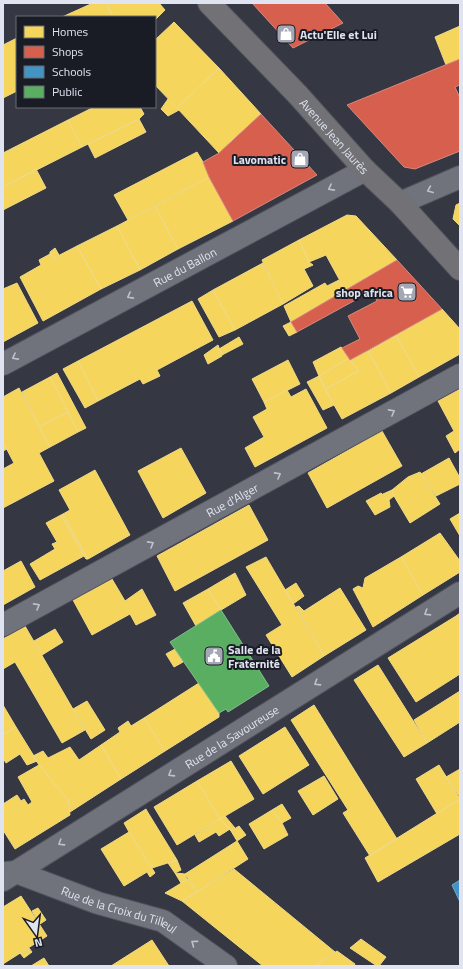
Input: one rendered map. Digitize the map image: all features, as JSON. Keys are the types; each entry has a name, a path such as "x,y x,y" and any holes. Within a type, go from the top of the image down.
{"main road":[{"name":"Avenue Jean Jaurès","path":"209,3 298,95 366,170 400,203 460,269"}],"street":[{"name":"Rue du Ballon","path":"3,364 366,170"},
{"path":"400,203 460,177"},
{"name":"Rue d'Alger","path":"3,625 460,375"},
{"name":"Rue de la Savoureuse","path":"7,875 460,593"},
{"name":"Rue de la Croix du Tilleul","path":"7,875 163,921 226,966"}],"building: Homes":[{"path":"93,3 106,3 112,16 64,16"},
{"path":"106,3 159,3 165,10 156,19 156,16 112,16"},
{"path":"174,22 219,68 177,108 156,86 156,39"},
{"path":"460,26 460,59 446,65 435,37"},
{"path":"16,38 16,92 3,98 3,45"},
{"path":"219,68 261,114 219,153 177,108"},
{"path":"168,99 179,110 168,116 161,109"},
{"path":"92,108 141,108 144,114 139,119 82,147 68,120"},
{"path":"139,119 146,132 95,158 88,144"},
{"path":"68,120 82,147 3,187 3,153"},
{"path":"197,152 209,177 128,220 114,195"},
{"path":"36,169 46,188 3,210 3,187"},
{"path":"209,177 233,221 178,249 155,206"},
{"path":"460,203 460,226 453,219 456,205"},
{"path":"155,206 178,249 140,270 117,226"},
{"path":"347,215 356,216 397,260 345,290 326,255 309,262 299,240"},
{"path":"117,226 140,270 101,289 77,246"},
{"path":"299,240 309,262 313,265 304,269 313,286 283,304 262,260"},
{"path":"77,246 101,289 43,321 20,277 41,265 39,260 50,254 54,258"},
{"path":"55,248 59,255 54,258 50,252"},
{"path":"263,263 283,304 235,330 213,290"},
{"path":"339,280 345,290 291,322 284,306 325,283 327,286"},
{"path":"17,283 38,323 3,342 3,289"},
{"path":"213,290 235,330 219,337 198,299"},
{"path":"192,301 213,340 157,370 160,376 143,384 140,379 98,401 78,361"},
{"path":"442,309 460,329 460,354 419,377 396,335"},
{"path":"291,322 297,332 289,336 283,326"},
{"path":"396,335 419,377 391,393 368,351"},
{"path":"239,337 243,344 222,355 219,349"},
{"path":"218,345 222,356 208,364 204,355"},
{"path":"341,347 349,358 319,376 313,362"},
{"path":"368,351 391,393 342,419 325,389 359,371 350,360"},
{"path":"349,358 359,371 325,389 319,376"},
{"path":"288,360 300,384 264,402 252,379"},
{"path":"78,361 98,401 85,408 63,369"},
{"path":"57,373 86,428 78,432 50,377"},
{"path":"319,376 334,405 323,410 307,382"},
{"path":"50,377 68,412 39,427 22,392"},
{"path":"19,388 50,447 39,453 54,481 3,508 3,469 14,463 3,442 3,397"},
{"path":"306,389 327,428 255,467 245,448 264,437 253,417 267,409 264,402 287,390 291,397"},
{"path":"460,389 460,449 455,453 446,436 454,431 438,401"},
{"path":"68,412 78,432 50,447 39,427"},
{"path":"382,431 402,466 327,508 308,473"},
{"path":"3,442 7,449 3,451"},
{"path":"181,448 206,493 163,518 138,471"},
{"path":"449,458 460,478 460,484 436,496 421,474"},
{"path":"95,470 130,535 88,559 63,514 70,510 59,490"},
{"path":"420,472 440,504 410,523 392,490 408,477"},
{"path":"392,490 394,496 389,500 383,494"},
{"path":"381,493 389,500 390,507 375,515 366,501"},
{"path":"249,505 268,540 175,591 157,556"},
{"path":"460,513 460,536 450,519"},
{"path":"63,514 88,559 84,556 61,515"},
{"path":"61,515 84,556 40,580 30,564 55,549 52,544 57,542 46,523"},
{"path":"440,533 460,561 460,572 423,595 401,557"},
{"path":"266,557 324,656 292,677 266,635 282,625 246,567"},
{"path":"401,557 423,595 373,627 353,589 358,586 363,588 365,578"},
{"path":"21,561 35,587 3,605 3,571"},
{"path":"235,573 246,595 221,610 208,589"},
{"path":"112,579 125,601 142,589 156,615 136,625 130,614 92,635 73,600"},
{"path":"296,583 304,596 293,604 285,590"},
{"path":"340,588 366,630 324,656 296,607 299,606 304,611"},
{"path":"208,589 221,610 196,626 183,603"},
{"path":"460,613 460,622 456,616"},
{"path":"456,616 460,622 460,674 416,702 388,658"},
{"path":"25,626 85,730 62,743 15,662 3,669 3,639"},
{"path":"55,629 63,642 42,655 34,641"},
{"path":"175,649 183,662 174,667 166,654"},
{"path":"378,665 427,743 404,757 354,680"},
{"path":"199,683 219,713 219,717 165,751 144,718"},
{"path":"460,691 460,722 427,743 414,720"},
{"path":"87,701 105,730 91,739 73,709"},
{"path":"3,705 16,727 3,735"},
{"path":"314,705 397,839 370,856 343,813 348,810 291,720"},
{"path":"144,718 165,751 121,779 101,745 120,732 118,728 128,721 131,726"},
{"path":"16,727 37,761 27,765 20,754 6,763 3,758 3,735"},
{"path":"285,727 309,765 263,794 239,756"},
{"path":"101,745 121,779 70,812 68,800 33,756 43,751 48,758 70,747 79,760"},
{"path":"231,761 254,799 220,819 197,781"},
{"path":"39,765 68,800 70,815 15,849 3,830 3,804 17,795 21,801 24,799 28,805 32,802 18,777"},
{"path":"439,765 460,799 437,814 416,779"},
{"path":"460,769 460,797 446,777"},
{"path":"324,776 338,799 313,815 298,791"},
{"path":"197,781 220,819 177,845 154,807"},
{"path":"460,799 460,834 378,882 365,858"},
{"path":"282,804 291,818 282,823 272,810"},
{"path":"146,809 177,860 152,868 129,832 124,823"},
{"path":"272,810 282,823 288,835 264,849 249,824"},
{"path":"225,816 235,828 231,831 220,819"},
{"path":"220,819 230,829 219,836 216,832 199,842 195,835"},
{"path":"239,826 246,835 237,841 231,831"},
{"path":"129,832 155,873 150,877 147,872 124,886 101,849"},
{"path":"237,841 248,859 197,892 185,874"},
{"path":"177,860 181,870 175,873 168,863"},
{"path":"234,869 335,952 314,966 263,966 182,901"},
{"path":"175,873 185,874 187,880 181,883"},
{"path":"188,879 197,892 182,901 165,893"},
{"path":"21,896 47,936 3,964 3,907"},
{"path":"38,908 46,920 40,924 32,911"},
{"path":"361,939 386,957 379,966 350,948"},
{"path":"152,940 169,966 111,966"},
{"path":"29,948 32,952 24,958 20,953"},
{"path":"337,951 355,964 354,966 314,966"},
{"path":"44,958 49,966 31,966"}],"building: Shops":[{"path":"252,3 325,3 343,23 293,48"},
{"path":"460,59 460,85 455,87 460,98 460,151 415,169 404,167 347,105"},
{"path":"261,114 317,175 233,221 209,177 203,162 219,153"},
{"path":"397,260 442,309 350,360 342,348 360,339 348,316 377,301 372,291 297,332 291,322"}],"building: Schools":[{"path":"460,880 460,902 452,885"}],"building: Public":[{"name":"Salle de la Fraternité","path":"221,610 269,686 228,712 226,709 219,713 170,642"}],"place":[{"name":"Actu'Elle et Lui","path":"286,34"},
{"name":"Lavomatic","path":"300,159"},
{"name":"shop africa","path":"407,292"},
{"name":"Salle de la Fraternité","path":"214,656"}]}
